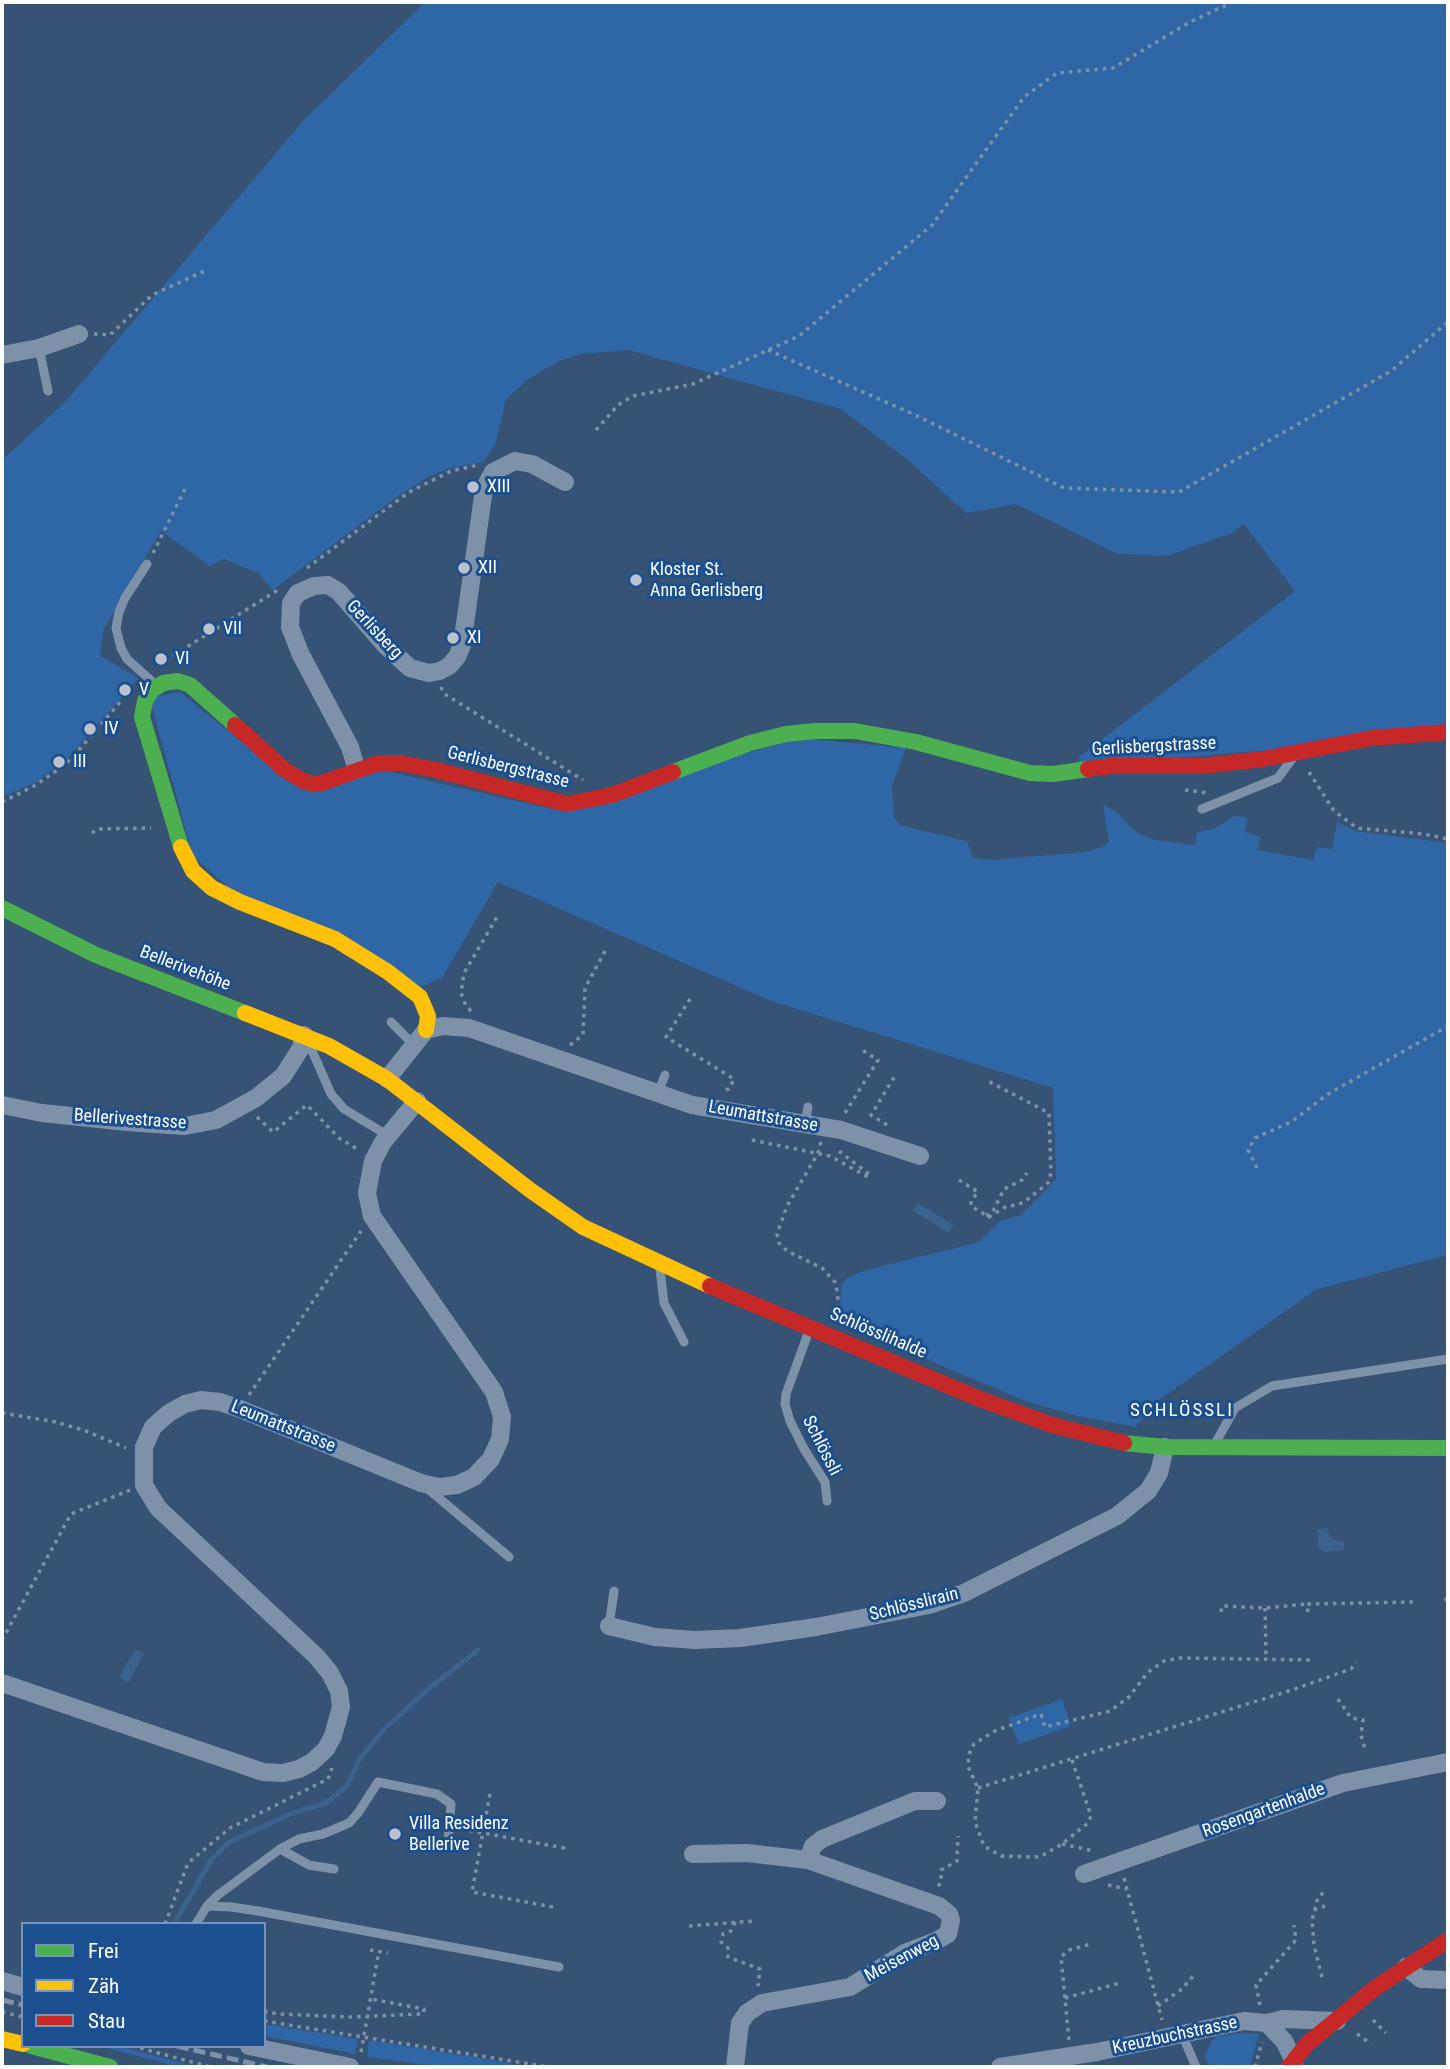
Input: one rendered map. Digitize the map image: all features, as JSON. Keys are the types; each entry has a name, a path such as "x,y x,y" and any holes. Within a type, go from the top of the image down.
{"main road":[{"name":"Gerlisbergstrasse","path":"158,686 163,682 178,681 190,685 285,769 305,782 319,783 379,764 412,765 567,804 612,795 750,743 786,734 816,731 855,731 916,742 1030,773 1053,774 1111,766 1202,766 1262,759 1372,738 1448,732"},
{"path":"158,686 145,701 142,717 174,828 193,871 212,888 240,902 335,939 388,972 420,997 428,1016 426,1030"},
{"name":"Bellerivehöhe","path":"2,908 96,955 304,1035 355,1061"},
{"name":"Schlösslihalde","path":"355,1061 387,1079 530,1190 583,1227 659,1264 980,1399 1052,1425 1121,1443 1165,1447 1448,1448"},
{"path":"1297,2065 1307,2045 1375,1988 1448,1940"},
{"path":"2,2039 21,2044"},
{"path":"39,2048 110,2067"}],"street":[{"path":"2,355 39,348 79,334"},
{"path":"440,671 457,657 462,645 484,489 493,472 515,461 531,464 565,482"},
{"name":"Gerlisberg","path":"357,769 350,747 301,655 290,627 291,603 298,593 314,586 328,585 340,592 386,646 410,668 418,672 440,671"},
{"name":"Leumattstrasse","path":"426,1030 443,1026 500,1034 553,1057 706,1108 806,1116 839,1130 920,1156"},
{"path":"387,1079 426,1030"},
{"name":"Bellerivestrasse","path":"2,1105 79,1117 185,1126 216,1120 245,1106 283,1076 301,1048 304,1035"},
{"name":"Leumattstrasse","path":"2,1683 263,1772 283,1773 299,1769 313,1762 326,1749 333,1736 341,1707 339,1691 330,1673 317,1657 158,1508 144,1485 144,1447 153,1427 169,1413 185,1404 201,1400 220,1402 421,1483 439,1487 457,1485 474,1477 491,1459 500,1439 502,1417 494,1392 372,1216 366,1193 375,1158 387,1135 417,1101"},
{"name":"Schlösslirain","path":"609,1626 654,1637 695,1640 740,1638 816,1627 929,1605 964,1593 1117,1516 1148,1491 1159,1473 1165,1447"},
{"name":"Rosengartenhalde","path":"1084,1874 1343,1783 1448,1762"},
{"path":"808,1860 810,1851 822,1839 915,1801 937,1801"},
{"name":"Meisenweg","path":"693,1854 747,1853 808,1860 924,1899 949,1914 951,1920 948,1934 905,1953 850,1987 762,2003"},
{"path":"1406,1967 1421,1979 1448,1980"},
{"path":"2,1982 21,1987"},
{"path":"735,2067 740,2022 747,2013 762,2003"},
{"name":"Kreuzbuchstrasse","path":"1000,2067 1097,2052 1244,2021 1266,2029 1283,2019 1337,2021"},
{"path":"1266,2029 1284,2041 1297,2065"},
{"path":"259,2048 350,2067"}],"lane":[{"path":"39,348 48,391"},
{"path":"147,564 125,598 119,612 117,628 121,648 127,659 158,686"},
{"path":"1202,809 1278,778 1297,752"},
{"path":"391,1022 414,1045"},
{"path":"304,1035 331,1094 344,1109 387,1135"},
{"path":"658,1093 665,1075"},
{"path":"659,1264 664,1303 684,1342"},
{"name":"Schlössli","path":"810,1326 785,1404 804,1449 825,1482 827,1501"},
{"path":"1213,1447 1235,1408 1272,1386 1448,1359"},
{"path":"421,1483 509,1557"},
{"path":"609,1626 614,1591"},
{"path":"197,1922 218,1895 280,1849 299,1839 324,1834 349,1823 377,1782 437,1794 451,1804 448,1842"},
{"path":"280,1849 309,1865 334,1869"},
{"path":"207,1906 258,1911 559,1968"},
{"path":"1182,2034 1196,2067"}],"path":[{"path":"596,430 618,405 633,396 693,384 799,336 932,225 1024,97 1057,73 1113,68 1189,22 1233,2"},
{"path":"79,334 110,335 152,295 207,270"},
{"path":"768,350 913,414 1064,488 1179,492 1391,372 1448,323"},
{"path":"302,572 424,483 451,471 472,466 497,469"},
{"path":"147,564 187,485"},
{"path":"2,802 36,785 72,758 144,676 282,587"},
{"path":"440,671 443,693 588,783"},
{"path":"1297,752 1334,811 1357,828 1448,839"},
{"path":"92,833 97,829 152,828 160,833 174,828"},
{"path":"475,1015 463,999 462,981 468,964 497,917"},
{"path":"553,1057 558,1046 567,1047 583,1035 584,988 605,951"},
{"path":"690,999 666,1037 734,1079 726,1091 713,1091 706,1108"},
{"path":"1257,1168 1248,1150 1255,1138 1291,1122 1328,1094 1448,1026"},
{"path":"839,1130 841,1120 878,1060 859,1048"},
{"path":"896,1074 870,1115 907,1136 901,1149"},
{"path":"959,1180 978,1192 971,1201 971,1206 986,1216 996,1214 1007,1206 1018,1205 1048,1183 1051,1172 1049,1113 988,1081"},
{"path":"245,1106 273,1132 307,1105 339,1138 375,1158"},
{"path":"752,1140 818,1153 830,1156 868,1177 870,1175 833,1146 821,1142 818,1153 787,1206 777,1234 779,1243 787,1251 822,1268 835,1282 838,1295 835,1322"},
{"path":"986,1216 993,1210 1003,1189 1022,1180 1027,1173"},
{"path":"244,1402 364,1227"},
{"path":"2,1413 76,1428 135,1451"},
{"path":"2,1640 71,1514 136,1488"},
{"path":"1445,1598 1448,1603"},
{"path":"1402,1602 1402,1609"},
{"path":"1221,1612 1222,1606 1265,1608 1307,1604 1414,1602"},
{"path":"1307,1604 1308,1612"},
{"path":"1265,1608 1266,1657"},
{"path":"1072,1760 1091,1816 1088,1823 1062,1844 1040,1857 1001,1857 984,1846 975,1822 978,1788 969,1769 968,1756 974,1744 995,1731 1041,1714 1045,1727 1110,1710 1129,1697 1148,1672 1164,1661 1180,1658 1266,1657 1311,1660"},
{"path":"978,1788 1038,1772 1293,1691 1352,1669 1356,1662"},
{"path":"1338,1699 1351,1718 1363,1720 1361,1735 1365,1749"},
{"path":"166,1922 188,1863 230,1828 328,1779 332,1767"},
{"path":"490,1794 472,1892 553,1907 553,1912"},
{"path":"465,1829 564,1848 563,1853"},
{"path":"924,1899 941,1883 941,1870 957,1861 958,1836"},
{"path":"1120,1863 1158,2006 1182,1989 1193,1976"},
{"path":"1322,1977 1312,1930 1318,1897 1327,1890"},
{"path":"1314,1910 1325,1906"},
{"path":"689,1926 754,1921"},
{"path":"723,1934 731,1931 735,1923"},
{"path":"714,1924 723,1934"},
{"path":"1260,2005 1256,1985 1296,1940 1294,1925"},
{"path":"723,1934 721,1942 728,1948 728,1956 760,1969 758,1987 762,2003"},
{"path":"1070,2045 1061,1957 1069,1950 1091,1944"},
{"path":"370,1950 388,1953"},
{"path":"362,2048 379,1951"},
{"path":"1065,1998 1119,1983"},
{"path":"266,2011 367,2017 423,2014 424,2008 371,1998"},
{"path":"2,2011 21,2016"},
{"path":"1373,2020 1386,2033"},
{"path":"266,2021 549,2067"},
{"path":"1255,2067 1266,2029"},
{"path":"1357,2034 1371,2044"},
{"path":"140,2048 211,2067"}],"shaded area":[{"path":"425,2 1448,2 1448,727 1283,749 1077,766 1079,757 1295,591 1244,524 1232,533 1167,556 1117,554 1016,504 966,513 909,461 841,409 628,350 580,354 559,361 527,380 506,400 495,445 483,462 450,468 428,477 398,496 273,590 258,573 224,559 210,566 161,531 104,629 100,650 102,657 138,679 69,757 35,783 2,797 2,460 64,403 303,121"},
{"path":"180,692 291,782 386,771 552,809 800,738 906,748 892,785 894,817 899,825 967,841 973,858 991,860 1084,852 1102,847 1109,841 1103,804 1119,814 1141,835 1155,840 1195,845 1197,832 1215,828 1234,816 1248,817 1245,832 1261,837 1258,850 1313,860 1317,847 1332,849 1337,822 1355,831 1448,843 1448,1255 1317,1289 1156,1402 1135,1427 1077,1416 1028,1402 840,1323 841,1285 847,1278 866,1270 979,1242 1000,1221 1021,1215 1056,1179 1053,1088 771,1001 498,882 442,978 421,987 234,892 193,856 151,704 158,696"},
{"path":"918,1203 954,1225 949,1233 913,1211"},
{"path":"1328,1528 1331,1539 1344,1542 1344,1550 1323,1552 1318,1546 1317,1529"},
{"path":"135,1649 144,1654 128,1683 119,1677"},
{"path":"1062,1699 1071,1726 1019,1744 1009,1718"},
{"path":"266,2024 358,2039 355,2054 266,2036"},
{"path":"1240,2033 1259,2034 1250,2067 1208,2065 1205,2056 1212,2040"},
{"path":"369,2040 536,2067 442,2067 367,2057"},
{"path":"108,2048 126,2048 197,2067 179,2067"}],"waterway":[{"path":"175,1922 211,1860 228,1843 290,1814 326,1803 347,1786 359,1760 385,1728 478,1650"}],"railway":[{"path":"2,2000 21,2005"},
{"path":"186,2048 267,2067"}],"traffic: fast":[{"path":"181,847 142,717 145,701 152,690 163,683 178,681 190,685 235,725"},
{"path":"673,772 750,743 786,734 816,731 855,731 916,742 1030,773 1053,774 1088,769"},
{"path":"2,908 96,955 245,1013"},
{"path":"1124,1443 1165,1447 1448,1448"},
{"path":"39,2048 110,2067"}],"traffic: slow":[{"path":"181,847 193,871 212,888 240,902 335,939 388,972 420,997 428,1016 426,1030"},
{"path":"245,1013 329,1046 387,1079 530,1190 583,1227 710,1286"},
{"path":"2,2039 21,2044"}],"traffic: jam":[{"path":"235,725 285,770 305,782 319,784 379,763 400,763 567,804 612,795 673,772"},
{"path":"1088,769 1111,766 1202,766 1263,759 1372,738 1448,732"},
{"path":"710,1286 980,1399 1052,1425 1124,1443"},
{"path":"1289,2067 1307,2044 1375,1988 1448,1940"}],"place":[{"name":"XIII","path":"473,487"},
{"name":"XII","path":"464,568"},
{"name":"Kloster St. Anna Gerlisberg","path":"636,580"},
{"name":"VII","path":"209,629"},
{"name":"XI","path":"453,638"},
{"name":"VI","path":"161,659"},
{"name":"V","path":"125,690"},
{"name":"IV","path":"90,729"},
{"name":"III","path":"59,762"},
{"name":"Villa Residenz Bellerive","path":"395,1834"}],"district":[{"name":"SCHLÖSSLI","path":"1182,1411"}]}
